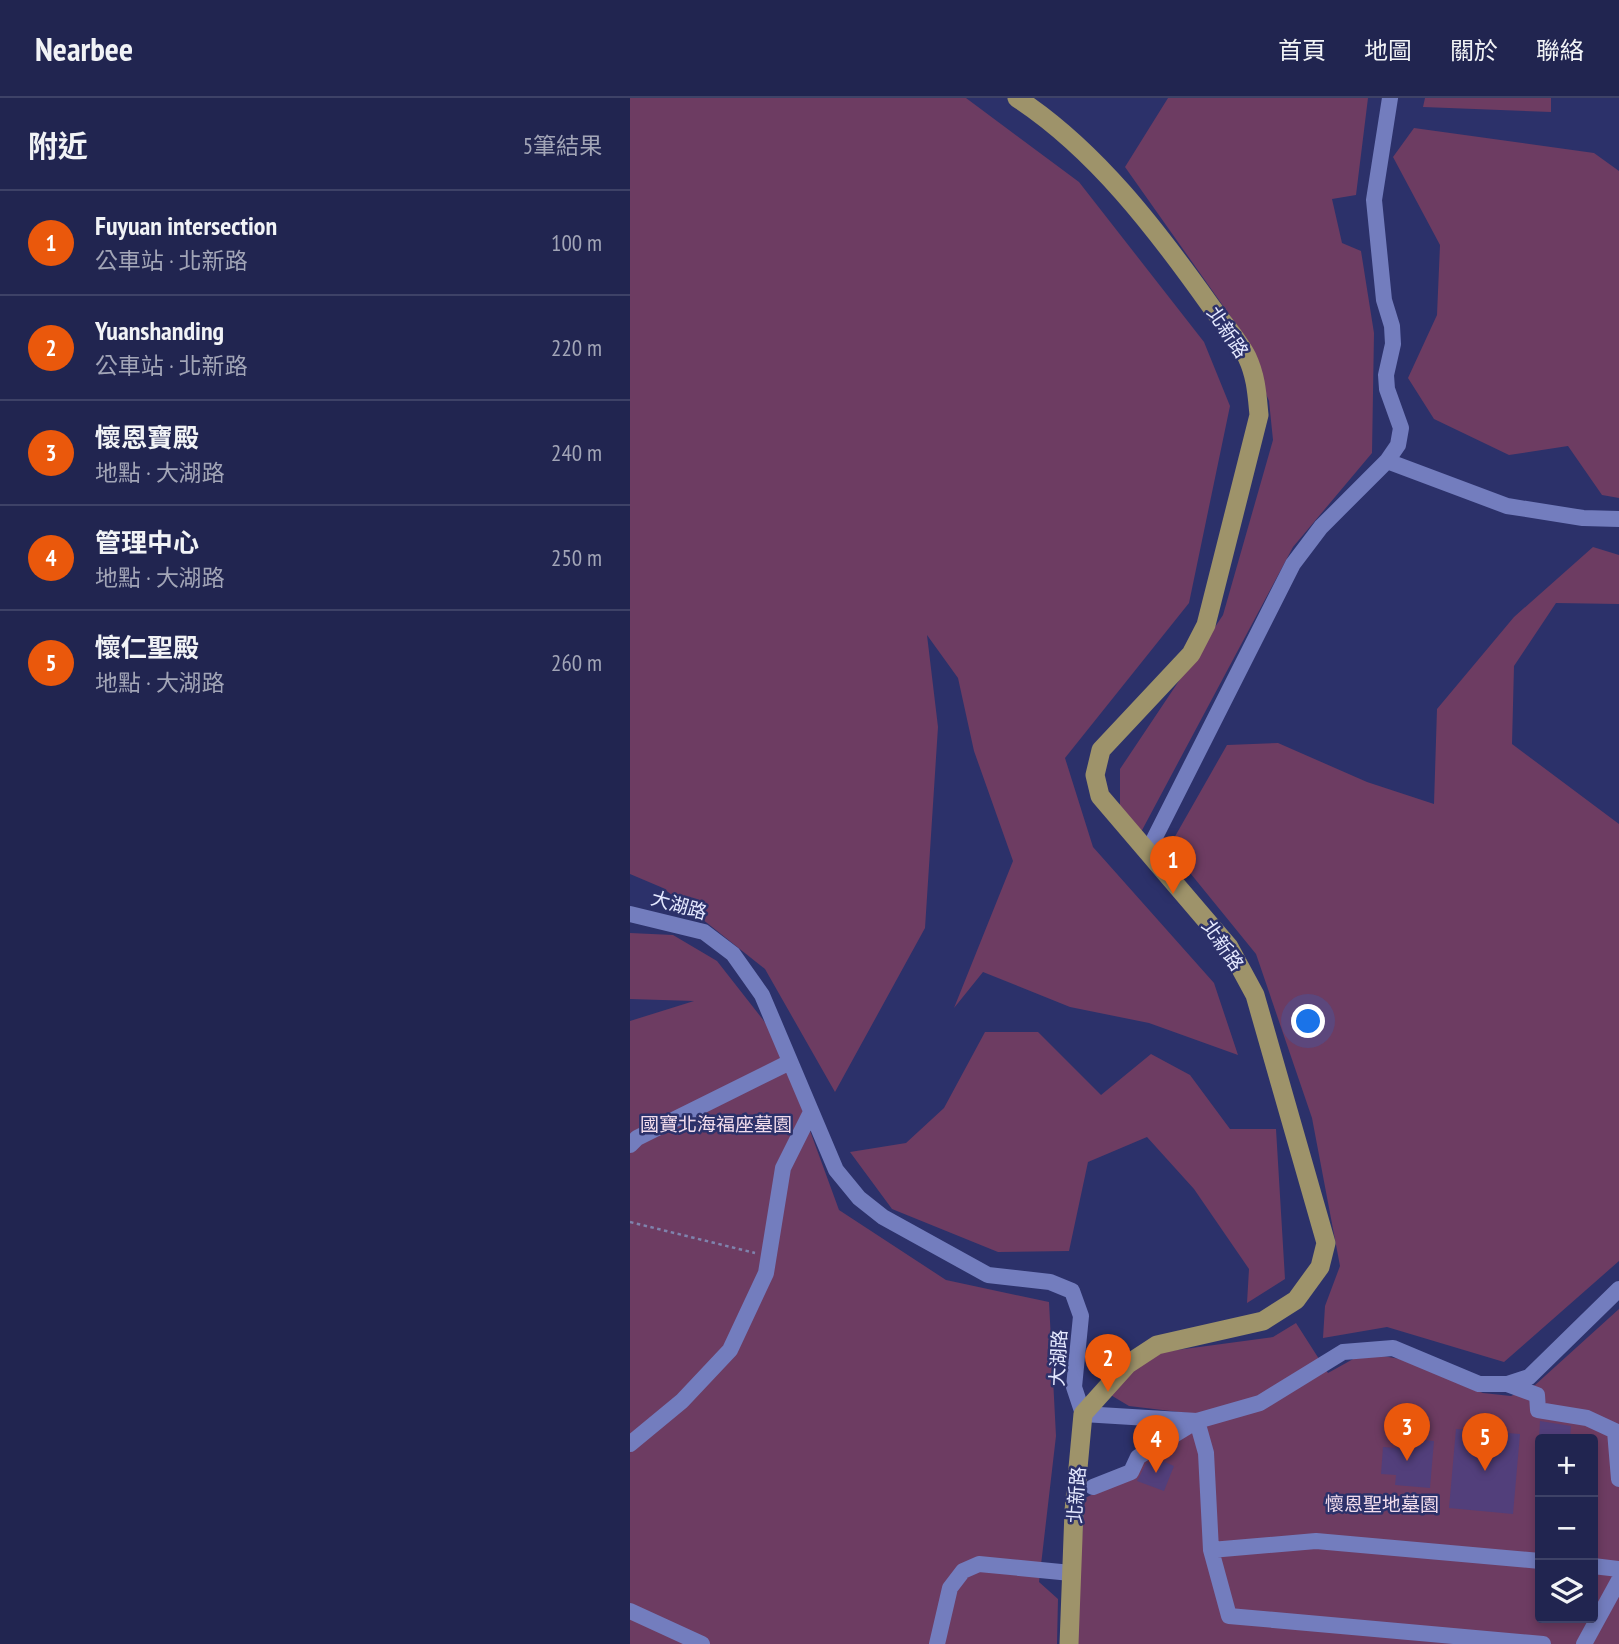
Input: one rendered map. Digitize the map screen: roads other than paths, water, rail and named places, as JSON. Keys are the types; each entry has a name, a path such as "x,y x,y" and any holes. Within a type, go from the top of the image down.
{"main road":[{"name":"北新路","path":"1017,98 1050,120 1097,165 1179,261 1246,356 1256,382 1259,415 1206,625 1191,654 1101,750 1095,775 1100,796 1229,947 1255,995 1326,1243 1320,1267 1296,1300 1263,1321 1157,1345 1128,1364 1083,1414 1071,1573 1069,1644"}],"street":[{"path":"1148,851 1293,564 1321,527 1387,461 1398,445 1401,428 1387,389 1385,375 1393,335 1384,300 1374,200 1391,98"},
{"path":"1387,461 1507,506 1583,519 1619,519"},
{"name":"大湖路","path":"630,914 648,916 704,932 733,954 762,995 836,1170 859,1198 883,1217 988,1275 1050,1282 1072,1291 1081,1316 1074,1387 1083,1414"},
{"path":"630,1145 637,1138 790,1062"},
{"path":"630,1444 682,1401 730,1350 766,1273 783,1168 811,1112"},
{"path":"1093,1487 1130,1472 1145,1452 1197,1421 1260,1403 1343,1352 1393,1348 1479,1384 1507,1384 1529,1377 1619,1289"},
{"path":"1507,1384 1537,1395 1538,1410 1587,1418 1615,1431 1619,1479"},
{"path":"1083,1414 1197,1421"},
{"path":"1197,1421 1206,1453 1211,1550 1228,1616 1543,1644"},
{"path":"1211,1550 1316,1541 1535,1561"},
{"path":"937,1644 950,1588 963,1572 979,1564 1071,1573"},
{"path":"1598,1567 1619,1569"},
{"path":"1584,1644 1619,1580"},
{"path":"630,1611 702,1644"}],"place":[{"name":"Fuyuan intersection","path":"1173,894"},
{"name":"Yuanshanding","path":"1108,1392"},
{"name":"懷恩寶殿","path":"1407,1461"},
{"name":"懷仁聖殿","path":"1485,1471"},
{"name":"管理中心","path":"1156,1473"}],"park label":[{"name":"國寶北海福座墓園","path":"716,1124"},
{"name":"懷恩聖地墓園","path":"1382,1504"}]}
